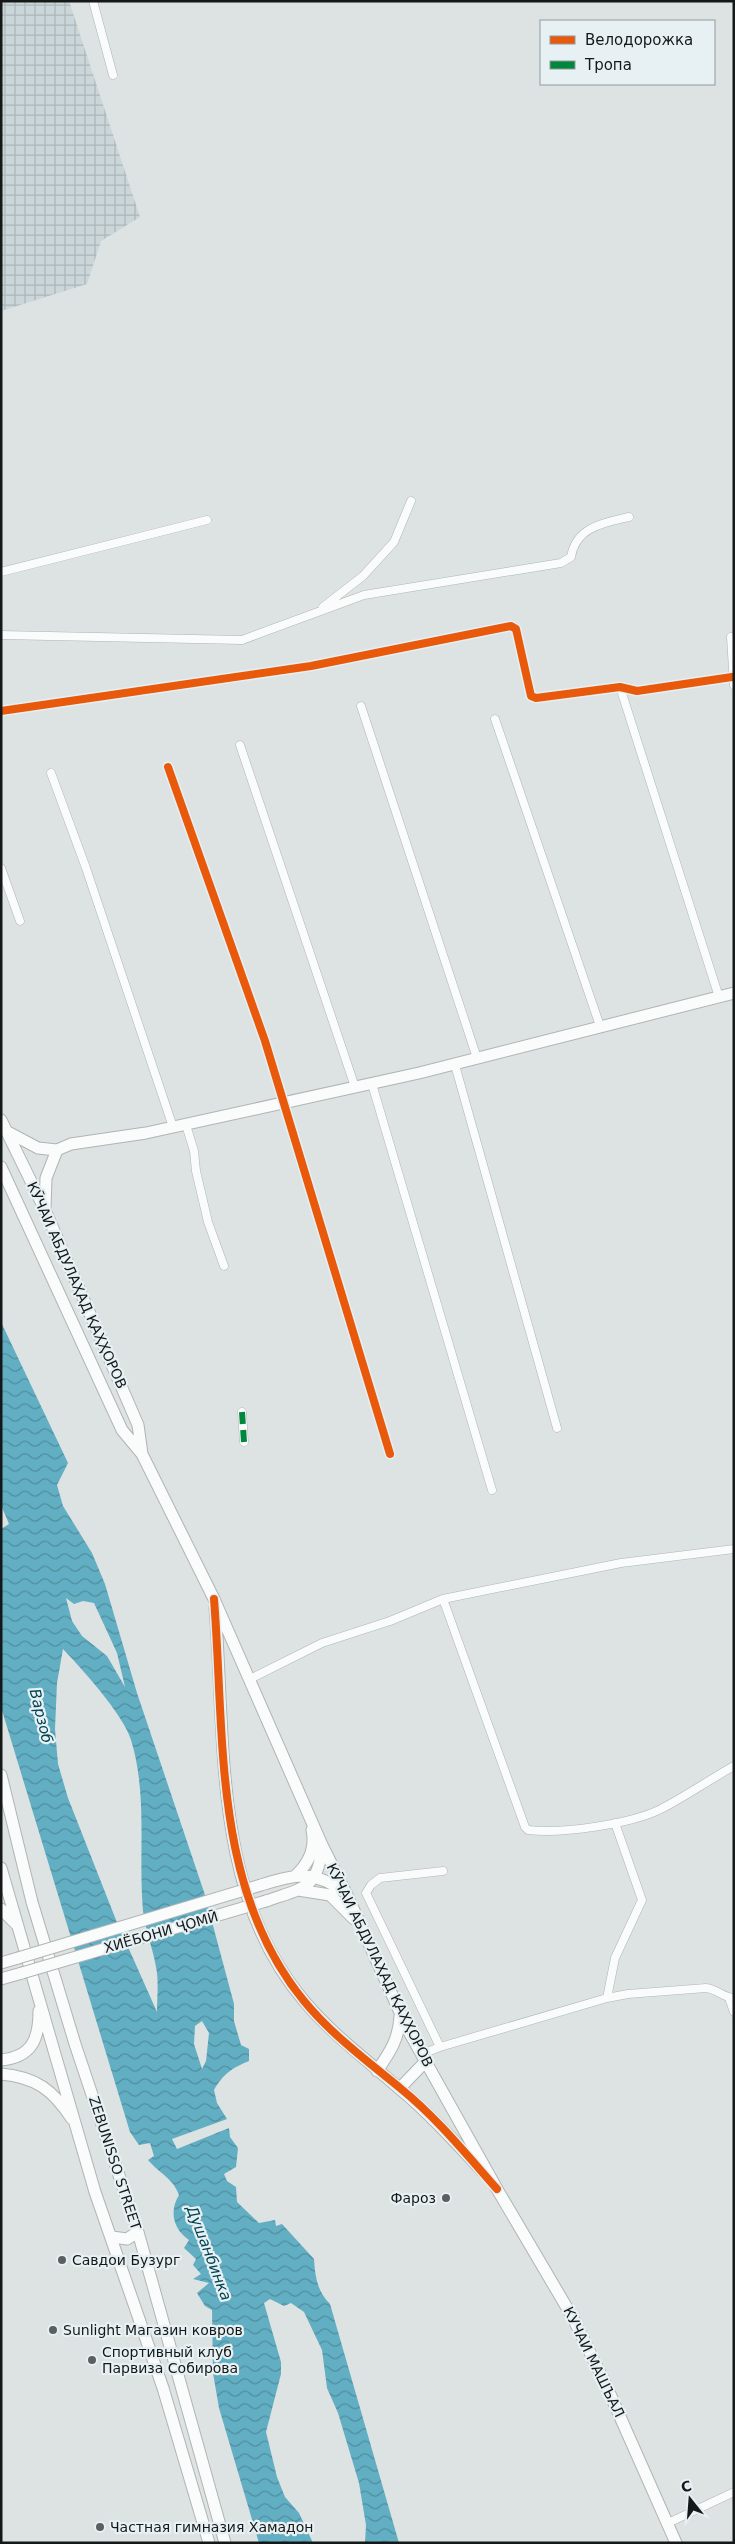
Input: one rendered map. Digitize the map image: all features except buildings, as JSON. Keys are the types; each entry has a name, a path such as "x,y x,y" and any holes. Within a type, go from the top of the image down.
{"main road":[{"path":"6,1131 38,1148 57,1150 71,1144 186,1125 282,1102 372,1084 734,993"},
{"name":"КӮЧАИ АБДУЛАҲАД ҚАҲҲОРОВ","path":"1,1120 45,1210 138,1425 142,1454"},
{"path":"45,1210 46,1178 57,1150"},
{"name":"КӮЧАИ АБДУЛАҲАД ҚАҲҲОРОВ","path":"1,1167 122,1430 142,1454 214,1599 307,1812 400,2011 497,2189"},
{"name":"КӮЧАИ АБДУЛАҲАД ҚАҲҲОРОВ","path":"214,1599 223,1753 231,1824 238,1869 259,1931 281,1971 306,2003 377,2071 400,2088 458,2145 497,2189"},
{"name":"ZEBUNISSO STREET","path":"1,1775 32,1902 75,2044 138,2232 225,2543"},
{"path":"296,1875 306,1866 312,1852 314,1838 307,1812"},
{"path":"316,1876 320,1865 322,1845"},
{"path":"1,1868 78,2128 95,2192 163,2388 209,2543"},
{"name":"ХИЁБОНИ ҶОМӢ","path":"1,1963 296,1875 316,1876 336,1886 347,1895"},
{"name":"ХИЁБОНИ ҶОМӢ","path":"1,1979 266,1901 298,1890 316,1876"},
{"path":"298,1890 330,1895 345,1908 363,1933"},
{"path":"1,1909 17,1924"},
{"path":"1,2060 16,2058 26,2052 34,2042 39,2026 39,1999"},
{"path":"377,2071 394,2046 399,2031 400,2011"},
{"path":"400,2088 424,2058"},
{"path":"1,2074 32,2080 48,2089 78,2128"},
{"name":"КУЧАИ МАШЪАЛ","path":"497,2189 573,2318 676,2543"},
{"path":"112,2237 127,2239 138,2232"}],"street":[{"path":"94,1 113,75"},
{"path":"315,613 363,576 394,542 411,502"},
{"path":"1,635 242,640 364,595 561,563 571,557 576,540 587,530 596,525 629,517"},
{"path":"1,572 207,520"},
{"path":"1,710 311,666 511,626 516,629 533,698 620,688 637,691 733,681 731,637"},
{"path":"620,688 718,998"},
{"path":"361,706 477,1058"},
{"path":"495,719 600,1026"},
{"path":"240,745 355,1087"},
{"path":"168,767 264,1042 390,1454"},
{"path":"51,773 86,868 173,1127"},
{"path":"1,868 20,921"},
{"path":"455,1064 557,1428"},
{"path":"372,1084 492,1490"},
{"path":"186,1125 194,1151 196,1171 208,1222 224,1266"},
{"path":"242,1412 244,1442"},
{"path":"250,1679 322,1643 390,1620 443,1599 620,1562 734,1549"},
{"path":"443,1599 525,1827 534,1831 615,1823 659,1810 734,1766"},
{"path":"607,1998 615,1958 642,1900 615,1823"},
{"path":"440,2047 366,1893 370,1885 380,1878 443,1871"},
{"path":"424,2058 440,2047 607,1998 628,1994 706,1988 715,1989 732,1998 734,2012"},
{"path":"668,2523 734,2492"}],"shaded area":[{"path":"1,1 69,1 140,217 101,241 87,284 1,311"}],"water":[{"path":"1,1322 68,1463 57,1485 63,1506 92,1553 105,1584 137,1693 204,1892 234,2004 234,2021 241,2045 249,2049 249,2061 228,2072 214,2090 217,2103 227,2119 172,2139 177,2149 229,2128 230,2137 238,2148 236,2167 224,2174 227,2181 236,2187 237,2202 259,2223 275,2220 276,2226 282,2224 314,2259 318,2283 322,2294 330,2304 399,2543 365,2543 366,2525 359,2483 338,2413 327,2388 322,2350 304,2312 291,2303 284,2306 270,2299 264,2303 281,2362 281,2374 266,2432 277,2477 285,2497 299,2513 313,2543 259,2543 219,2408 213,2373 212,2310 205,2306 197,2293 209,2283 193,2279 201,2274 193,2265 196,2259 184,2248 189,2240 179,2231 174,2219 174,2207 179,2195 176,2189 170,2180 148,2160 154,2156 150,2143 139,2145 130,2132 1,1707 1,1529 9,1524 1,1505","holes":["66,1598 74,1604 83,1601 94,1603 117,1653 125,1687 107,1656 82,1636 72,1621","63,1649 111,1705 131,1740 136,1761 141,1804 143,1911 157,1972 157,2012 116,1920 68,1798 58,1764 55,1729 57,1683","202,2021 209,2033 206,2061 202,2069 194,2044 195,2026"]}],"marked path":[{"path":"242,1412 244,1442"}],"cycle path":[{"path":"1,711 311,666 511,626 516,629 531,696 536,698 620,687 637,691 732,677"},
{"path":"168,767 265,1041 390,1454"},
{"path":"214,1599 223,1757 229,1809 238,1861 253,1910 274,1957 304,2001 326,2025 426,2111 497,2189"}],"place":[{"name":"Фароз","path":"446,2198"},
{"name":"Савдои Бузург","path":"62,2260"},
{"name":"Sunlight Магазин ковров","path":"53,2330"},
{"name":"Спортивный клуб Парвиза Собирова","path":"92,2360"},
{"name":"Частная гимназия Хамадон","path":"100,2527"}],"water label":[{"name":"Варзоб","path":"41,1716"},
{"name":"Душанбинка","path":"209,2253"}]}
